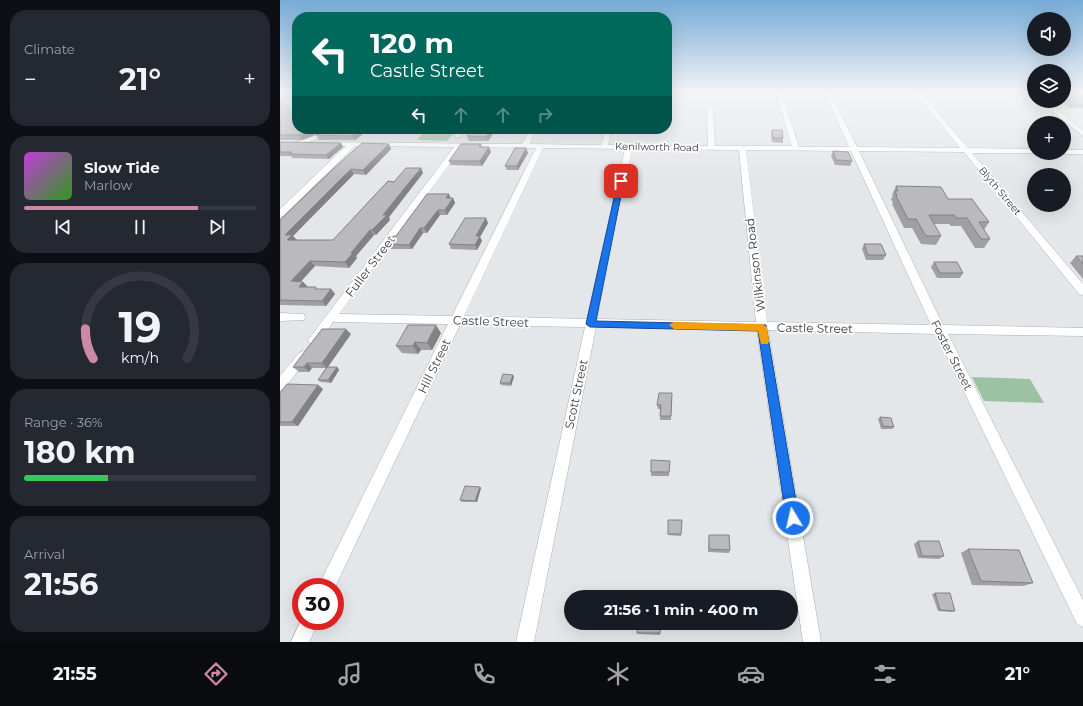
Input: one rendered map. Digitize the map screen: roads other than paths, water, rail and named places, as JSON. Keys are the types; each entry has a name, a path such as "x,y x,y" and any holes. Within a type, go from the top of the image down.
{"street":[{"path":"711,121 712,148"},
{"path":"788,121 796,148"},
{"name":"Foster Street","path":"841,121 934,321 940,329 1083,618"},
{"name":"Blyth Street","path":"942,121 1083,291"},
{"path":"1067,121 1083,134"},
{"path":"296,144 325,134"},
{"name":"Fuller Street","path":"280,385 331,318 459,141 461,134"},
{"path":"525,146 531,134"},
{"path":"604,146 608,134"},
{"name":"Kenilworth Road","path":"286,144 459,141 525,146 1027,151"},
{"path":"280,214 353,144"},
{"name":"Hill Street","path":"330,578 541,146"},
{"name":"Scott Street","path":"525,642 590,324 629,147"},
{"name":"Wilkinson Road","path":"742,148 762,327 812,642"},
{"path":"1080,152 1083,158"},
{"path":"280,317 300,317"},
{"name":"Castle Street","path":"331,318 1083,332"},
{"path":"300,642 306,630"}]}
